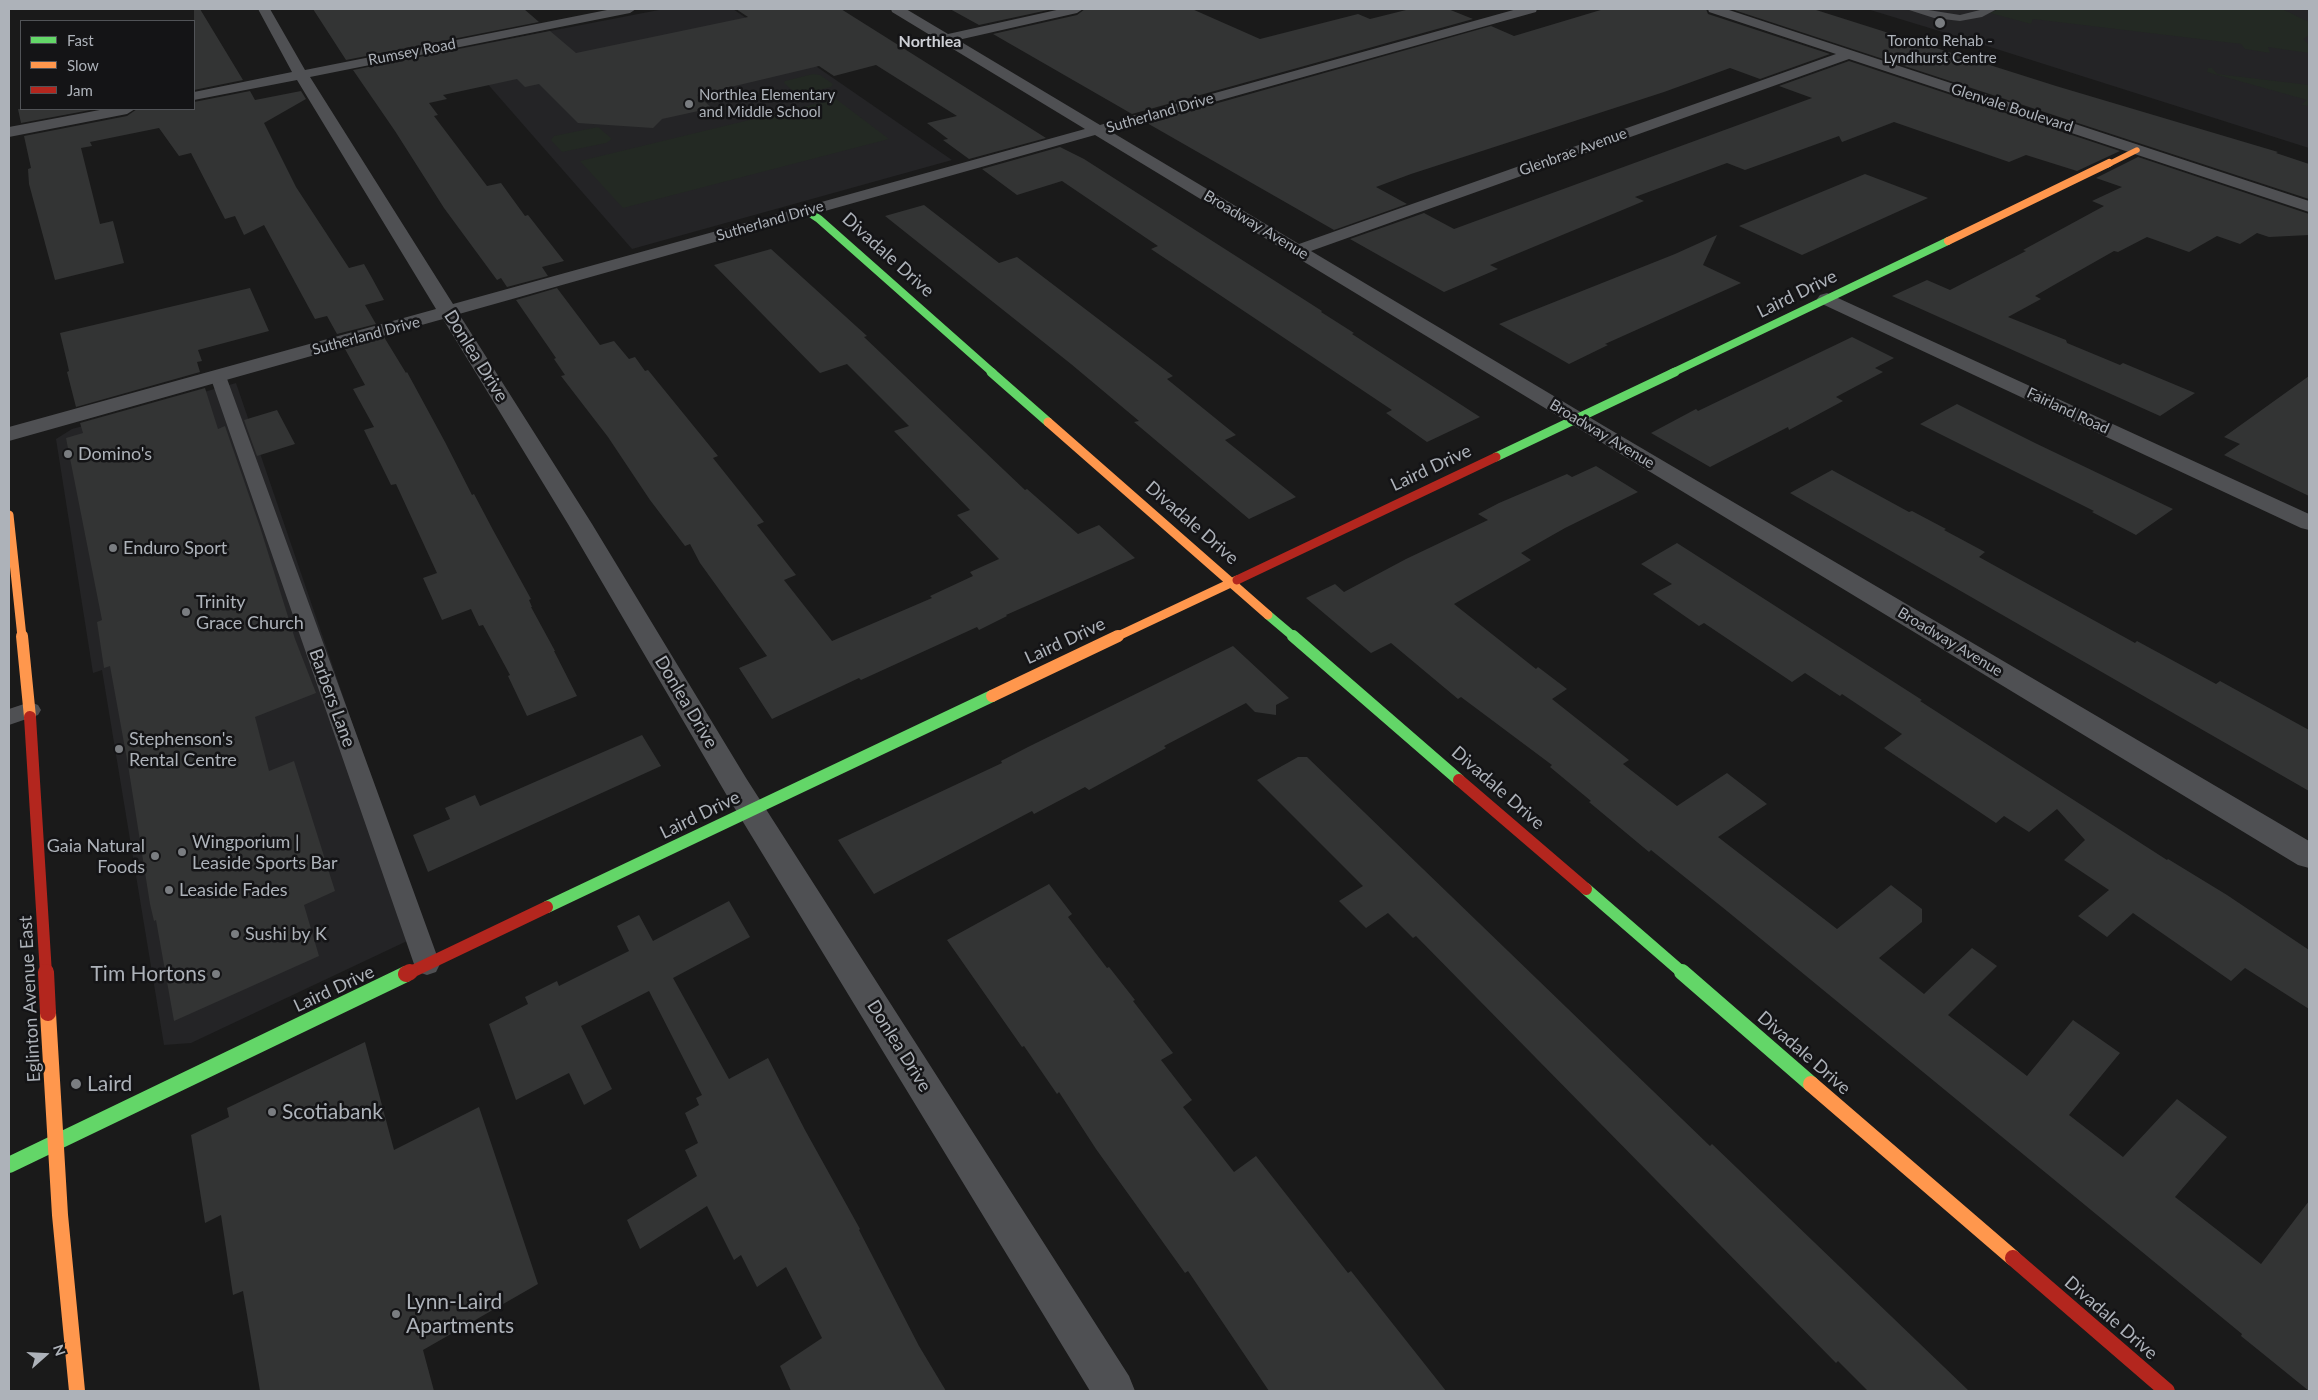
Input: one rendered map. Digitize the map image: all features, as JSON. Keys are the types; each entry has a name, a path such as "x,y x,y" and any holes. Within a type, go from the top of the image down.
{"street":[{"name":"Donlea Drive","path":"264,9 301,74 580,524 752,810 1114,1391"},
{"name":"Rumsey Road","path":"195,96 584,13 630,9"},
{"name":"Broadway Avenue","path":"897,9 948,38 1576,419 2309,856"},
{"path":"948,38 1077,9"},
{"name":"Sutherland Drive","path":"9,434 449,313 806,211 1531,9"},
{"name":"Glenvale Boulevard","path":"1714,9 2309,207"},
{"name":"Glenbrae Avenue","path":"1298,250 1849,54"},
{"path":"9,132 122,110"},
{"name":"Laird Drive","path":"9,1165 2137,150"},
{"name":"Divadale Drive","path":"806,211 819,219 1230,582 2167,1391"},
{"name":"Fairland Road","path":"1827,299 2309,523"},
{"name":"Eglinton Avenue East","path":"9,515 30,710 55,1142 76,1391"}],"lane":[{"path":"1911,9 1934,15 1960,18 1978,15 1992,9"},
{"name":"Barbers Lane","path":"218,376 427,964"},
{"path":"9,717 30,710"}],"shaded area":[{"name":"Northlea Elementary and Middle School","path":"664,9 733,9 952,160 632,249 457,49"},
{"path":"1867,9 2309,9 2309,148 1946,33"},
{"path":"1999,9 2282,9 2309,22 2309,35 2303,39 2309,45 2309,53 2268,47 2270,53 2245,49 2241,44 2033,19 2031,24 1990,13"},
{"path":"2208,68 2212,68 2217,74 2309,85 2309,106 2301,105 2307,100 2207,72"},
{"path":"813,74 820,75 833,84 831,87 798,95 784,83 785,81"},
{"path":"836,99 889,139 623,208 580,161"},
{"path":"598,127 612,139 606,143 562,152 551,140 554,136"},
{"path":"236,383 424,933 191,1043 164,1045 102,670 93,673 56,439 72,429"}],"building":[{"path":"194,9 200,9 243,80 195,90"},
{"path":"313,9 524,9 539,22 346,60"},
{"path":"736,9 841,9 1046,138 969,159 943,140 948,139 927,123 957,116 876,65 834,76 819,66 697,95 712,108 662,119 653,128 578,123 539,84 525,87 517,79 443,95 447,99 429,103 438,115 434,116 487,186 501,183 525,216 528,215 564,261 542,267 548,276 507,287 501,278 497,280 444,208 353,70 550,31 576,53 748,17"},
{"path":"950,9 1053,9 979,25"},
{"path":"1085,9 1192,9 1260,39 1358,14 1370,19 1410,9 1448,9 1473,19 1132,114 993,34 1077,15"},
{"path":"1604,9 1706,9 1708,14 1830,54 1760,79 1730,68 1664,92 1411,174 1376,187 1407,204 1334,230 1147,123 1491,26 1514,36"},
{"path":"1731,9 1813,9 2056,86 2278,152 2276,153 2309,164 2309,199"},
{"path":"1849,61 2120,151 2077,171 2026,155 2009,162 1894,122 1842,142 1839,136 1745,170 1727,163 1635,197 1644,201 1490,265 1498,269 1444,292 1350,239 1424,213 1454,229 1812,98 1779,86"},
{"path":"250,91 255,100 301,91 306,99 264,123 296,187 349,268 364,264 372,278 384,300 365,305 376,324 337,334 327,316 315,319 264,225 244,235 235,216 225,219 191,153 179,156 159,128 90,142 92,146 81,148 100,224 113,221 124,263 55,280 29,184 28,169 31,168 24,136 127,116 136,110 195,110 195,102"},
{"path":"18,109 91,110 21,123"},
{"path":"1060,147 1084,159 1322,311 1354,333 1352,334 1480,417 1427,442 1386,413 1392,410 1151,249 1158,246 1062,181 1017,195 982,169"},
{"path":"2138,157 2309,214 2309,235 2269,237 2257,233 2240,244 2217,236 2189,252 2147,237 2118,252 2114,251 2054,285 2035,296 2041,299 2008,317 2066,340 2067,343 2120,365 2123,363 2195,393 2160,416 1892,296 1927,280 1950,290 2026,251 2023,250 2104,206 2092,201 2122,187 2096,178"},
{"path":"1865,174 1928,198 1802,255 1739,226"},
{"path":"924,205 999,263 1017,257 1173,376 1167,379 1236,435 1225,440 1296,497 1249,519 1134,422 1139,421 1071,364 885,216"},
{"path":"1717,235 1703,265 1741,283 1605,344 1608,345 1569,364 1499,324 1675,254"},
{"path":"771,249 867,336 864,337 1025,490 1027,489 1078,534 1099,525 1135,558 1006,615 979,630 977,627 861,680 859,678 772,719 739,668 767,656 700,563 690,544 685,546 650,500 608,437 561,376 565,375 554,359 556,358 516,300 557,288 600,345 614,341 629,359 635,357 645,371 648,370 718,456 713,458 764,522 757,525 796,575 784,580 832,641 932,598 930,596 973,576 970,572 999,559 957,515 970,510 894,431 909,426 847,364 820,373 714,265"},
{"path":"250,288 269,331 198,350 202,361 197,362 200,372 76,407 60,333"},
{"path":"384,337 407,372 472,495 474,494 531,599 529,600 531,607 577,696 527,716 508,676 510,675 483,625 479,626 471,609 442,620 423,578 437,573 396,484 391,485 364,430 374,427 353,389 365,385 345,349"},
{"path":"1852,337 1894,358 1875,368 1883,372 1836,397 1843,401 1789,430 1788,427 1710,467 1651,433 1696,409 1698,411"},
{"path":"2309,376 2309,496 2224,455 2240,444 2224,437"},
{"path":"205,388 218,429 225,426 260,527 295,639 316,693 255,717 269,771 294,761 335,891 304,905 319,956 174,1021 156,920 154,921 150,904 110,666 104,668 97,622 102,620 66,438 83,433 80,423"},
{"path":"1957,404 2173,509 2136,535 2092,512 2094,511 1920,424"},
{"path":"277,410 295,444 257,456 244,420"},
{"path":"1596,466 1638,492 1565,528 1521,553 1531,560 1454,604 1536,669 1538,667 1567,689 1552,699 1629,760 1623,764 1677,806 1727,773 1767,804 1718,837 1837,929 1891,885 1922,909 1922,922 1879,958 1924,994 1972,948 1997,966 1948,1015 2027,1076 2073,1020 2120,1053 2069,1115 2123,1157 2177,1099 2227,1137 2175,1197 2261,1264 2309,1201 2309,1391 1727,911 1651,850 1649,852 1589,802 1591,801 1550,767 1552,765 1461,697 1458,699 1391,643 1371,653 1306,598 1335,584 1344,592 1406,559 1488,520 1478,514 1499,503 1567,474 1572,477"},
{"path":"1832,470 1909,512 1912,511 1946,529 1944,530 1985,552 1979,557 2135,643 2137,641 2216,684 2220,681 2309,730 2309,791 1790,493"},
{"path":"1677,543 2167,860 2227,895 2309,950 2309,1009 2245,968 2231,981 2133,913 2107,937 2078,916 2109,890 2064,860 2085,840 2057,809 2029,832 2004,816 1996,823 1884,748 1902,734 1842,694 1840,696 1805,673 1792,682 1704,623 1699,626 1653,594 1672,584 1641,564"},
{"path":"1233,646 1289,698 1276,705 1276,715 1255,712 1246,703 1164,746 1166,748 1089,790 1085,787 1034,814 1032,811 874,894 838,840 1002,763 1001,761 1028,747"},
{"path":"642,735 661,766 428,872 413,835 450,819 445,808 475,795 480,806"},
{"path":"1298,757 1307,757 1710,1146 1712,1144 1969,1391 1868,1391 1838,1361 1836,1363 1416,936 1413,938 1388,913 1366,928 1339,901 1363,886 1257,780"},
{"path":"1049,884 1072,914 1068,917 1107,968 1109,967 1135,1000 1133,1001 1173,1053 1161,1060 1192,1100 1183,1107 1234,1172 1256,1156 1348,1273 1351,1271 1446,1391 1269,1391 1188,1271 1185,1273 1096,1149 1059,1092 1057,1094 1024,1046 1022,1047 947,940"},
{"path":"729,901 750,937 673,978 729,1079 768,1058 805,1130 860,1229 919,1346 946,1391 791,1391 780,1366 822,1338 786,1267 757,1287 741,1255 734,1260 707,1206 640,1249 627,1220 697,1176 685,1150 698,1143 685,1113 699,1105 696,1098 702,1095 649,991 581,1026 612,1089 584,1105 569,1073 516,1100 489,1024 528,1004 525,997 557,981 559,986 629,951 617,926 639,915 653,941"},
{"path":"365,1042 394,1150 479,1107 538,1284 423,1350 434,1391 260,1391 243,1291 233,1295 221,1215 205,1223 191,1135 229,1117 227,1108"}],"traffic: fast":[{"path":"807,211 819,219 1048,422"},
{"path":"1496,457 1948,241"},
{"path":"1268,615 1459,780"},
{"path":"547,907 992,696"},
{"path":"1586,889 1811,1084"},
{"path":"9,1165 406,974"}],"traffic: slow":[{"path":"1948,241 2137,150"},
{"path":"1048,422 1268,615"},
{"path":"9,515 30,717"},
{"path":"992,696 1237,580"},
{"path":"48,1013 60,1215 77,1391"},
{"path":"1811,1084 2013,1258"}],"traffic: jam":[{"path":"1237,580 1496,457"},
{"path":"30,717 48,1013"},
{"path":"1459,780 1586,889"},
{"path":"406,974 547,907"},
{"path":"2013,1258 2167,1391"}],"place":[{"name":"Toronto Rehab - Lyndhurst Centre","path":"1940,23"},
{"name":"Northlea Elementary and Middle School","path":"689,104"},
{"name":"Domino's","path":"68,454"},
{"name":"Enduro Sport","path":"113,548"},
{"name":"Trinity Grace Church","path":"186,612"},
{"name":"Stephenson's Rental Centre","path":"119,749"},
{"name":"Wingporium | Leaside Sports Bar","path":"182,852"},
{"name":"Gaia Natural Foods","path":"155,856"},
{"name":"Leaside Fades","path":"169,890"},
{"name":"Sushi by K","path":"235,934"},
{"name":"Tim Hortons","path":"216,974"},
{"name":"Laird","path":"76,1084"},
{"name":"Scotiabank","path":"272,1112"},
{"name":"Lynn-Laird Apartments","path":"396,1314"}],"district":[{"name":"Northlea","path":"930,42"}]}
